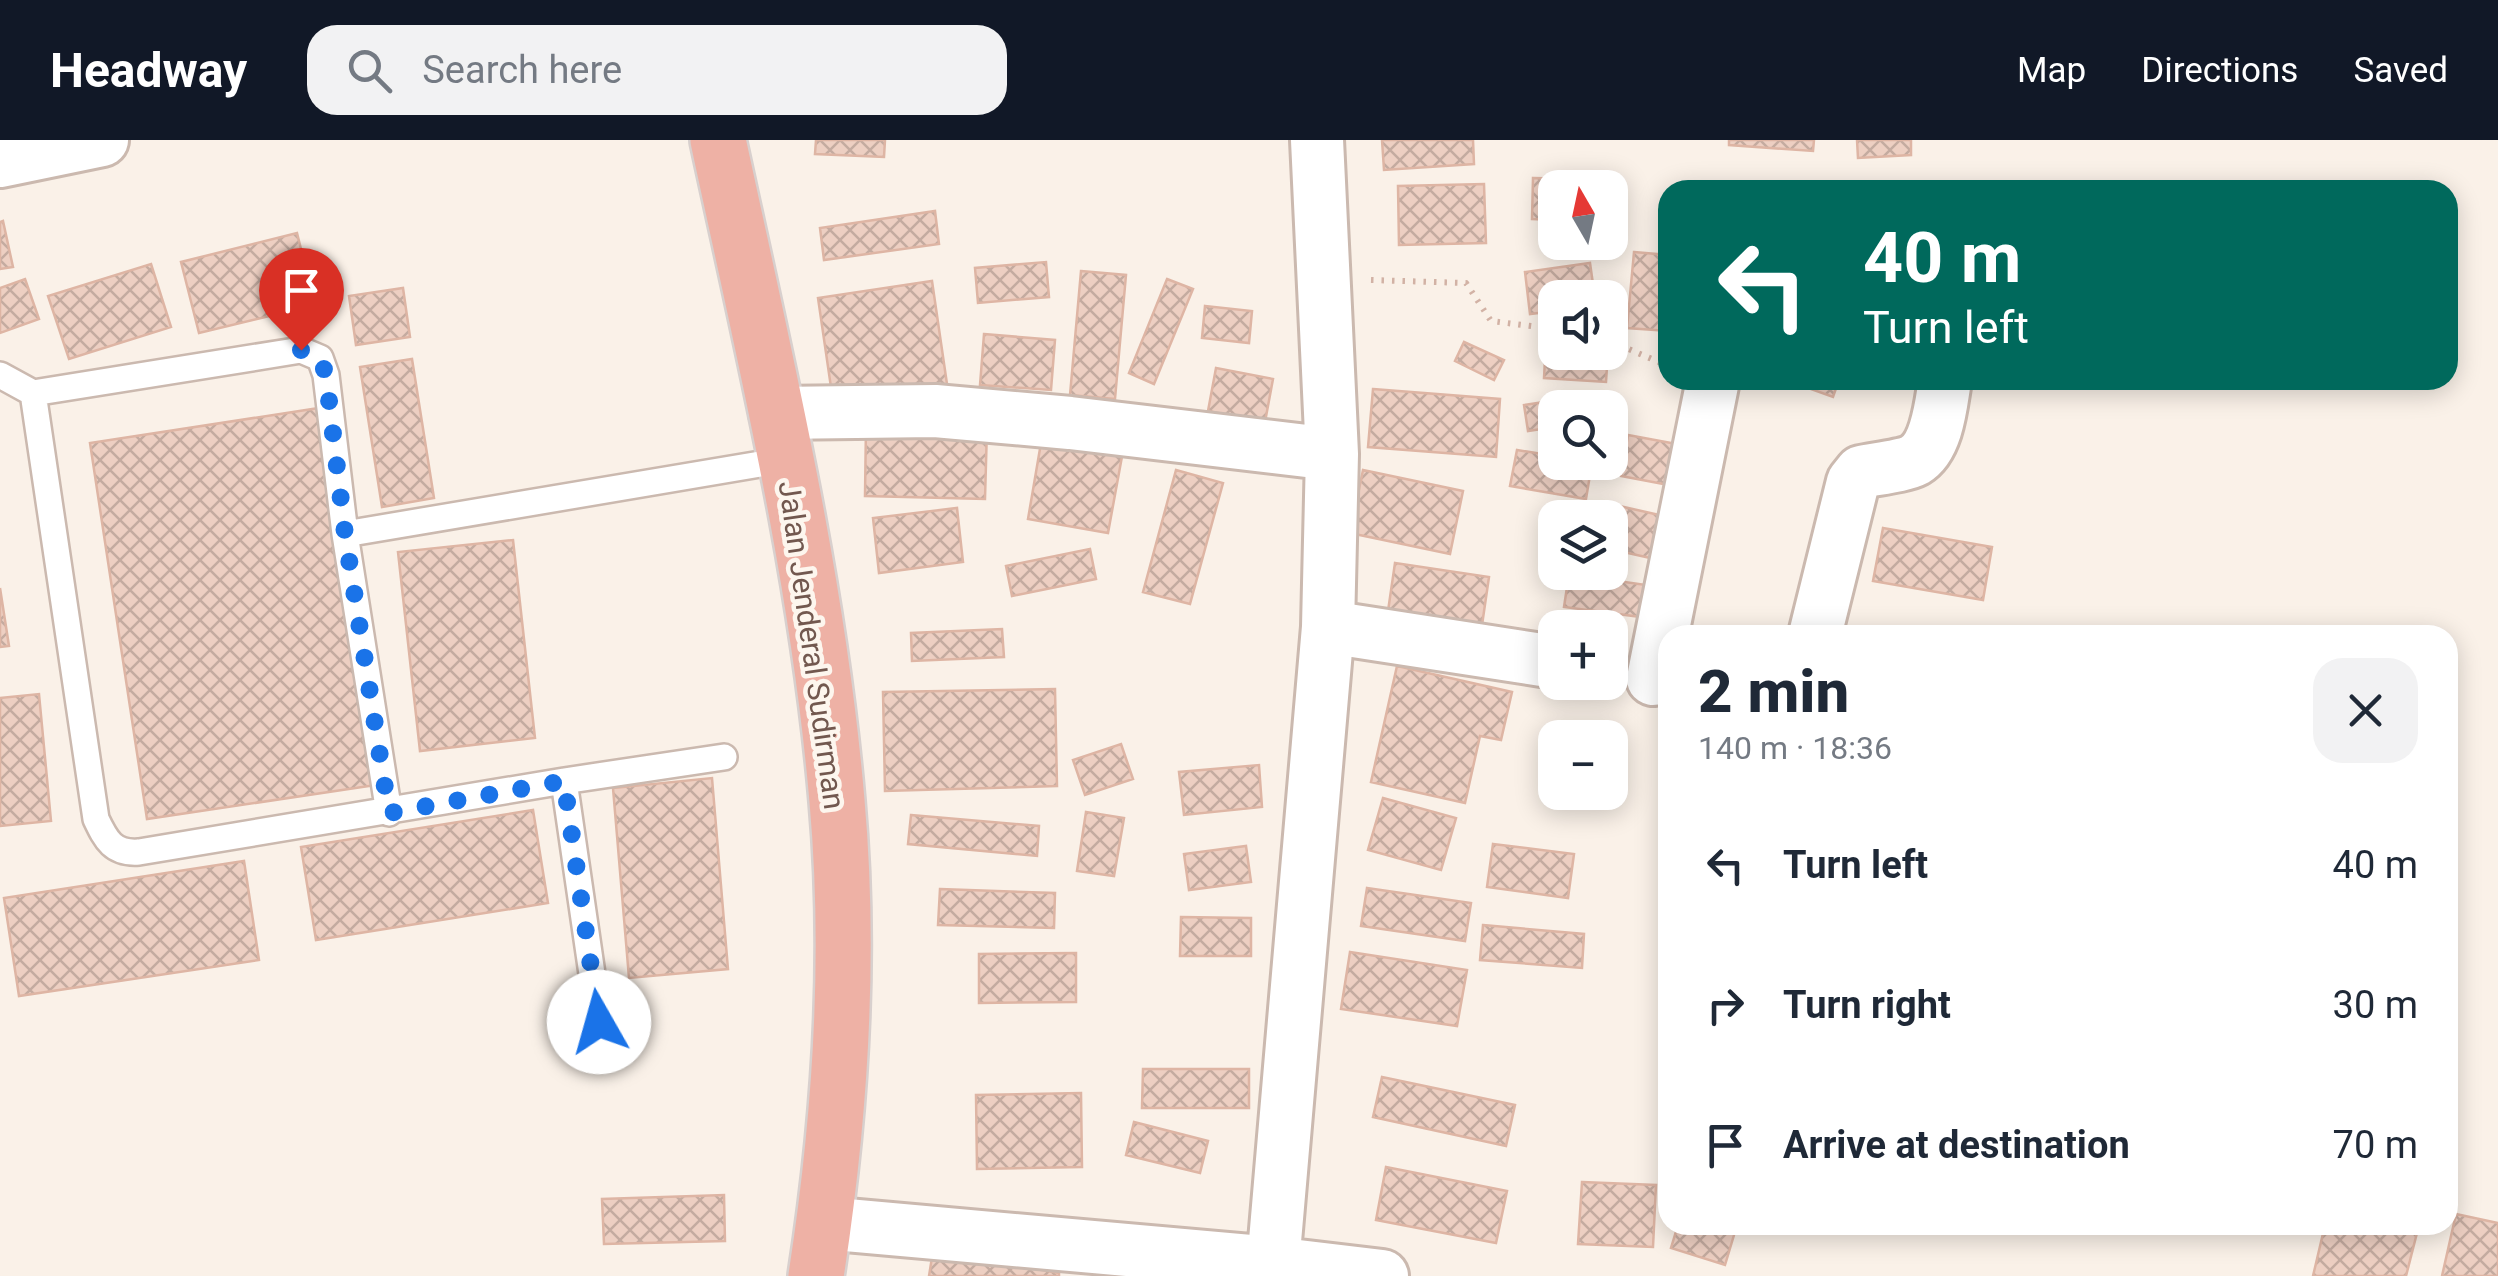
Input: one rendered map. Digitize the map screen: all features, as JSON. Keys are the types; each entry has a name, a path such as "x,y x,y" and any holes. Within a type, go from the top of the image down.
{"highway":[{"name":"Jalan Jenderal Sudirman","path":"718,140 816,630 838,806 842,948 838,1067 816,1276"}],"street":[{"path":"0,161 102,140"},
{"path":"1272,1270 1328,627 1332,454 1317,140"},
{"path":"1644,678 1711,390"},
{"path":"1817,625 1853,482 1860,472 1915,460 1927,446 1943,390"},
{"path":"780,437 934,411 1070,422 1332,454"},
{"path":"1328,627 1538,659"},
{"path":"824,1223 1272,1270 1382,1276"}],"lane":[{"path":"0,399 301,350 320,358 326,375 345,534 389,813"},
{"path":"0,375 33,394"},
{"path":"33,394 96,818 106,842 124,853 724,757"},
{"path":"345,534 780,437"},
{"path":"564,781 599,1022"}],"path":[{"path":"1325,278 1466,283 1491,321 1538,327"},
{"path":"1628,349 1658,362"}],"building":[{"path":"816,140 885,140 884,157 815,154"},
{"path":"1382,140 1473,140 1474,164 1384,170"},
{"path":"1729,140 1814,140 1813,151 1729,145"},
{"path":"1857,140 1911,140 1911,155 1858,158"},
{"path":"1533,178 1538,178 1538,219 1532,219"},
{"path":"1484,184 1486,243 1399,245 1398,186"},
{"path":"935,211 939,244 824,260 820,228"},
{"path":"3,221 13,267 0,269 0,222"},
{"path":"297,233 315,305 199,333 181,262"},
{"path":"1634,252 1658,254 1658,330 1628,328"},
{"path":"1046,262 1049,297 978,303 975,268"},
{"path":"1590,263 1592,280 1538,280 1538,313 1530,314 1525,272"},
{"path":"151,264 171,327 69,359 48,296"},
{"path":"1081,271 1126,275 1115,399 1070,395"},
{"path":"25,279 39,319 0,333 0,288"},
{"path":"1167,279 1193,289 1154,384 1129,373"},
{"path":"932,281 947,384 833,401 818,298"},
{"path":"403,288 410,337 356,345 349,296"},
{"path":"1205,306 1252,311 1249,343 1202,338"},
{"path":"984,334 1055,340 1051,390 980,385"},
{"path":"1464,342 1504,360 1494,380 1455,361"},
{"path":"412,359 434,498 382,507 360,367"},
{"path":"1216,368 1273,379 1265,422 1208,411"},
{"path":"1544,370 1607,370 1606,382 1544,378"},
{"path":"1373,389 1500,399 1496,457 1368,447"},
{"path":"1814,390 1835,390 1833,397"},
{"path":"1538,403 1538,430 1528,431 1524,405"},
{"path":"319,408 376,785 147,819 90,443"},
{"path":"866,425 987,428 985,499 865,496"},
{"path":"1628,435 1682,445 1674,486 1628,477"},
{"path":"1042,437 1123,451 1108,533 1028,519"},
{"path":"1517,450 1538,453 1538,480 1589,480 1586,499 1510,486"},
{"path":"1176,470 1223,483 1190,604 1143,592"},
{"path":"1363,470 1463,491 1450,554 1350,533"},
{"path":"957,508 963,562 879,573 873,518"},
{"path":"1628,508 1668,517 1659,560 1628,553"},
{"path":"1883,528 1992,547 1983,600 1873,581"},
{"path":"513,540 535,738 420,751 398,552"},
{"path":"1090,549 1096,579 1012,596 1006,566"},
{"path":"1395,563 1489,577 1481,632 1387,618"},
{"path":"1628,582 1646,585 1641,617 1628,615 1628,610 1564,607 1567,590 1628,590"},
{"path":"0,588 9,646 0,647"},
{"path":"1002,629 1004,657 912,661 911,633"},
{"path":"1397,666 1512,692 1501,740 1480,736 1465,803 1371,782"},
{"path":"1055,689 1057,786 885,791 883,692"},
{"path":"39,694 51,821 0,826 0,698"},
{"path":"1121,744 1133,779 1085,795 1073,760"},
{"path":"1259,765 1262,807 1184,815 1179,772"},
{"path":"712,778 728,969 629,978 613,788"},
{"path":"1383,798 1456,818 1441,870 1368,850"},
{"path":"533,810 548,903 316,940 301,847"},
{"path":"1086,812 1124,818 1114,876 1077,871"},
{"path":"911,815 1039,826 1037,856 908,844"},
{"path":"1493,844 1574,854 1568,898 1487,887"},
{"path":"1246,846 1251,882 1189,890 1184,854"},
{"path":"244,861 259,960 19,996 4,898"},
{"path":"1367,888 1471,903 1465,941 1361,926"},
{"path":"940,889 1055,893 1054,928 938,925"},
{"path":"1181,917 1251,918 1251,956 1180,956"},
{"path":"1483,925 1584,934 1582,968 1480,960"},
{"path":"1350,952 1467,970 1457,1026 1341,1009"},
{"path":"1076,953 1076,1002 979,1003 979,954"},
{"path":"1143,1069 1249,1069 1249,1108 1142,1108"},
{"path":"1382,1077 1515,1105 1506,1146 1373,1117"},
{"path":"1081,1093 1082,1167 977,1169 976,1095"},
{"path":"1134,1122 1208,1141 1200,1173 1126,1155"},
{"path":"1386,1167 1507,1191 1496,1243 1376,1220"},
{"path":"1582,1182 1656,1185 1653,1247 1578,1244"},
{"path":"724,1195 725,1241 604,1244 602,1199"},
{"path":"2458,1214 2498,1223 2498,1276 2442,1276 2451,1235 2458,1235"},
{"path":"1675,1235 1734,1235 1725,1265 1671,1248"},
{"path":"2323,1235 2416,1235 2406,1276 2313,1276"},
{"path":"933,1251 1059,1273 1059,1276 929,1276"}],"route":[{"path":"301,350 320,358 326,375 345,534 389,813 564,781 599,1022"}]}
